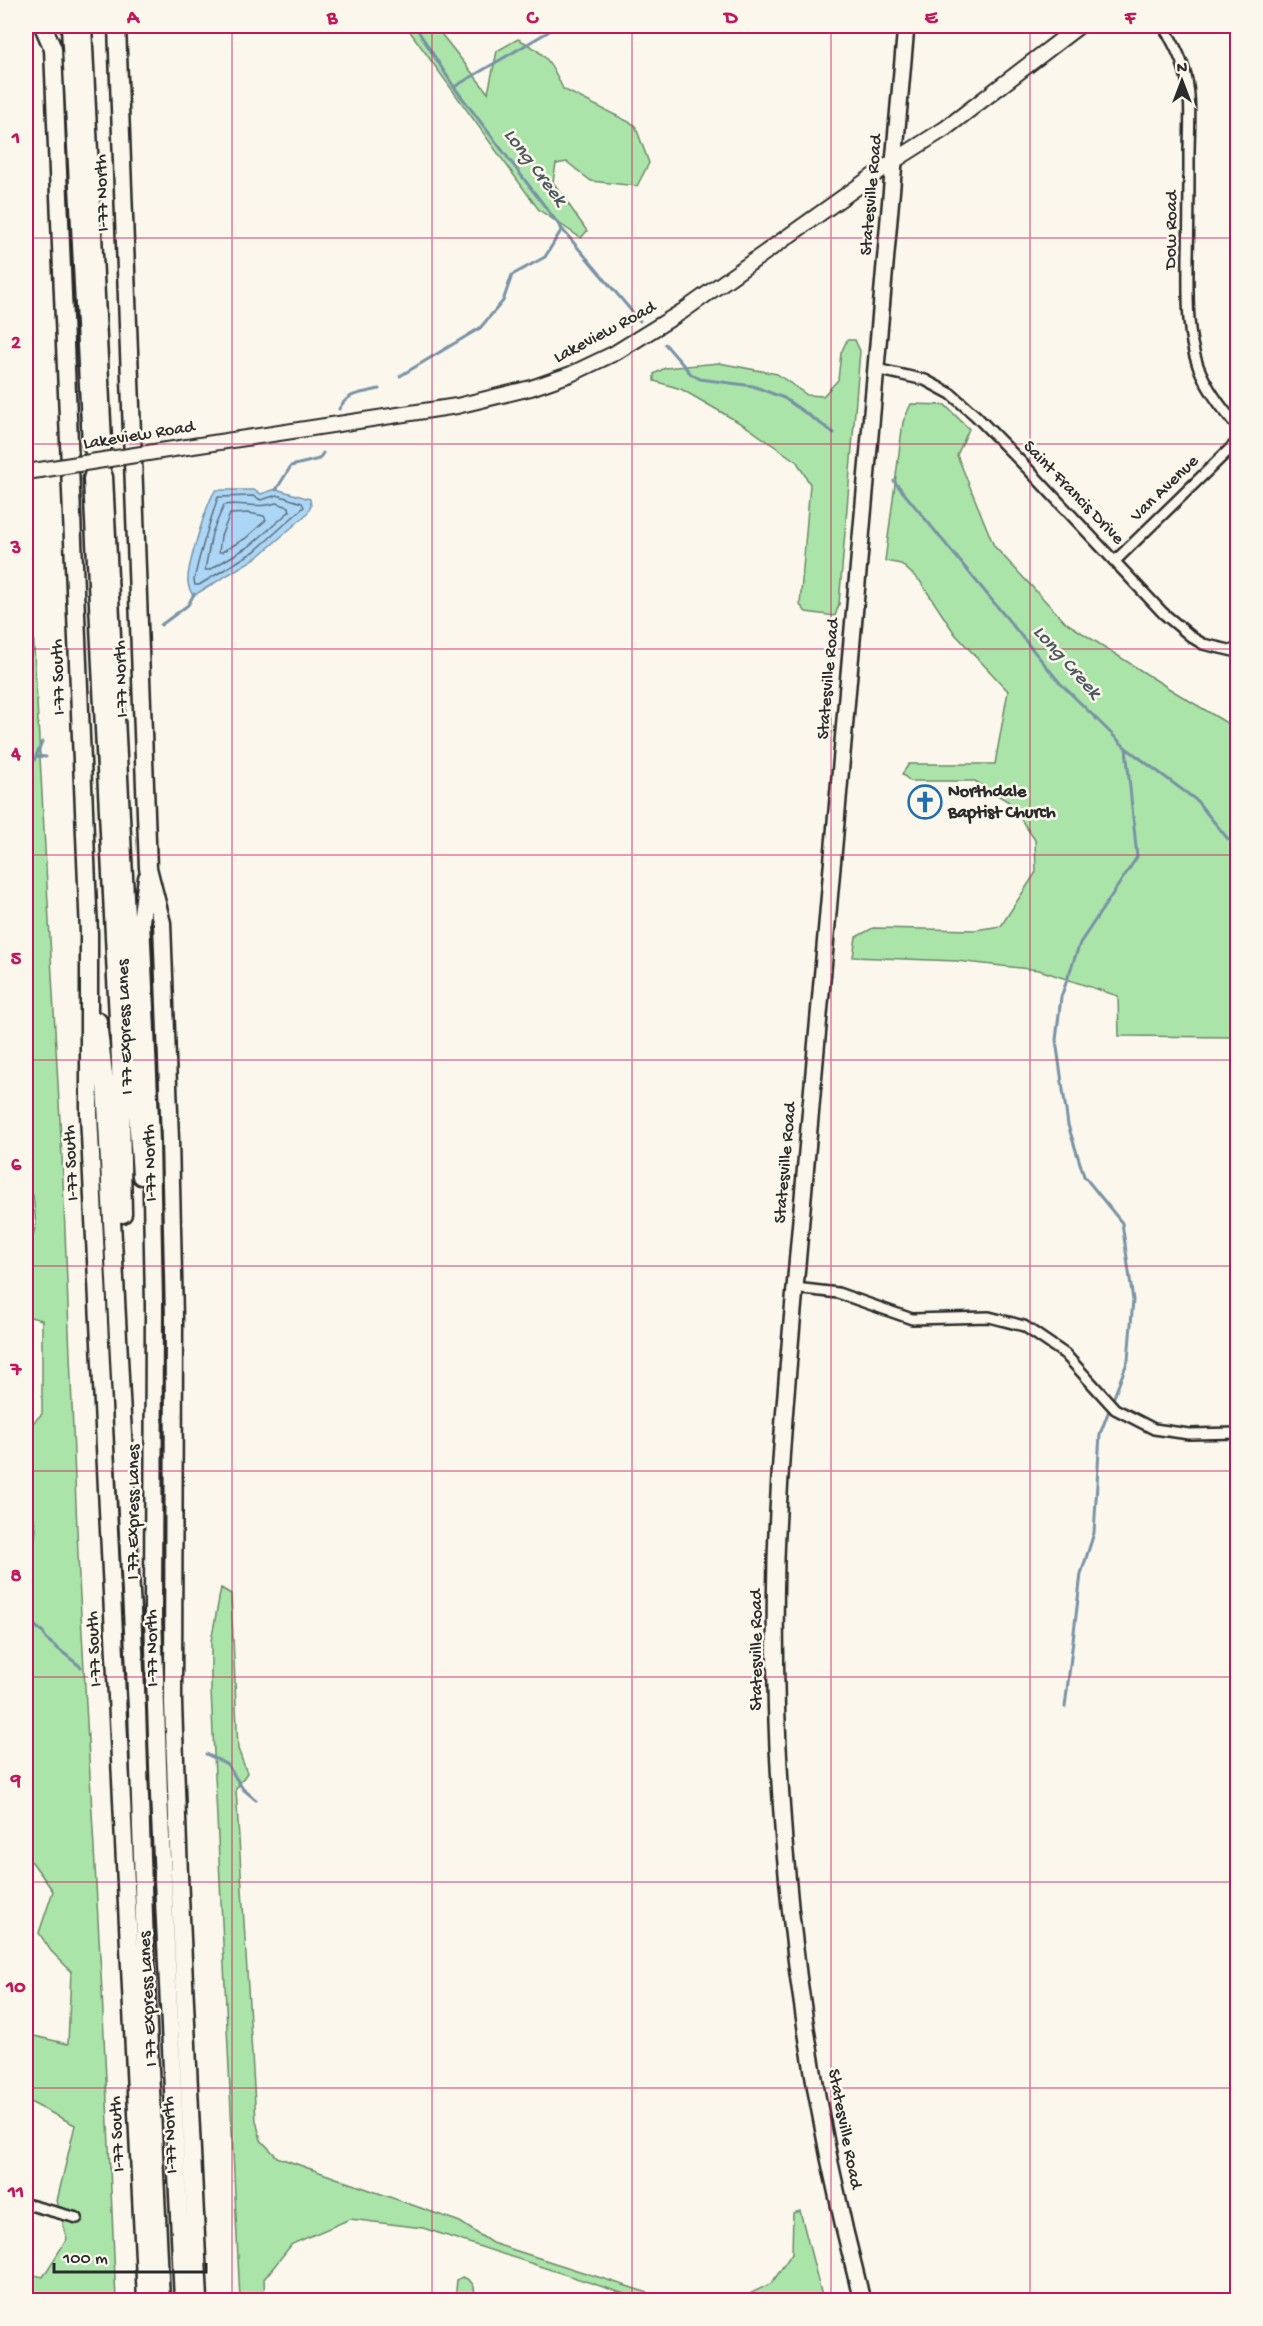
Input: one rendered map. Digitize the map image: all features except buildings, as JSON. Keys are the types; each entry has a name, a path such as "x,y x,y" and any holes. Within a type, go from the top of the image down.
{"highway":[{"name":"I-77 South","path":"43,26 53,49 88,933 89,1114 146,2301"},
{"path":"52,26 53,49"},
{"path":"70,26 96,414"},
{"path":"83,26 96,414 92,444 98,461 92,479 100,507 146,1276 154,1305"},
{"name":"I-77 North","path":"117,26 148,868 162,923 170,1140 174,1318 173,1703 178,1875 199,2301"},
{"path":"100,507 121,1092 125,1308 118,1341"},
{"name":"I 77 Express Lanes","path":"148,868 141,921 151,1141 156,1704 183,2301"},
{"name":"I 77 Express Lanes","path":"88,933 105,1084 136,1698 161,2301"}],"main road":[{"name":"Statesville Road","path":"862,2301 833,2177 801,1993 788,1888 776,1702 776,1562 782,1445 795,1288 906,26"},
{"name":"Lakeview Road","path":"26,472 449,407 510,394 570,375 615,353 658,327 894,161 946,128 1079,26"}],"street":[{"name":"Dow Road","path":"1163,26 1185,67 1190,100 1188,295 1192,345 1208,386 1222,409 1238,427"},
{"name":"Saint Francis Drive","path":"876,369 925,380 951,394 976,416 1163,613 1193,638 1215,649 1238,652"},
{"name":"Van Avenue","path":"1115,561 1238,441"},
{"path":"795,1288 838,1293 912,1318 989,1317 1024,1326 1065,1354 1115,1409 1154,1429 1189,1434 1238,1433"},
{"path":"26,2204 77,2218"}],"green space":[{"path":"406,26 435,26 488,93 497,51 518,39 535,49 551,65 563,89 635,125 649,163 637,186 591,181 567,162 556,164 553,182 587,231 581,238 539,210"},
{"path":"847,340 855,340 860,351 839,604 835,616 806,612 800,605 810,484 797,462 747,427 681,389 654,381 654,374 665,368 719,363 777,374 807,395 823,396 838,380 841,353"},
{"path":"911,404 945,405 969,429 957,455 994,546 1065,622 1237,729 1237,1037 1119,1036 1118,996 1039,970 957,961 853,957 856,937 873,928 975,930 1001,926 1036,872 1035,840 1009,802 975,781 910,781 902,774 909,764 995,764 1008,691 955,634 920,581 901,564 885,561 903,422"},
{"path":"26,591 31,594 62,1157 79,1579 102,1992 116,2300 26,2300 26,2273 43,2277 67,2239 57,2201 75,2125 26,2100 26,2034 68,2044 71,1971 51,1951 39,1933 53,1891 32,1862 26,1860 26,1576 29,1576 36,1530 26,1477 26,1429 42,1414 42,1320 26,1316 26,1259 36,1225 33,1195 26,1188"},
{"path":"221,1588 231,1594 238,1749 247,1773 236,1789 256,2121 261,2140 277,2157 460,2222 492,2243 670,2300 643,2300 423,2228 350,2219 292,2244 264,2279 265,2300 240,2300 211,1691 211,1641"},
{"path":"800,2211 823,2300 737,2300 772,2283 792,2253 793,2213"},
{"path":"462,2277 470,2281 473,2286 475,2300 455,2300 457,2280"}],"water":[{"path":"276,489 310,499 311,506 307,514 259,556 193,596 188,584 190,564 203,519 216,490 254,490 261,494"}],"waterway":[{"name":"Long Creek","path":"415,26 454,87 562,229 640,321"},
{"path":"454,87 558,26"},
{"path":"400,376 480,328 503,301 512,275 545,257 562,229"},
{"name":"Long Creek","path":"665,344 691,374 700,379 753,386 784,398 834,433"},
{"path":"339,409 351,396 379,389"},
{"path":"276,490 291,466 319,459 323,453"},
{"name":"Long Creek","path":"894,481 1060,683 1126,748 1196,800 1228,839 1238,843"},
{"path":"161,625 188,605 194,594"},
{"path":"26,779 42,742"},
{"path":"1065,1707 1081,1574 1094,1533 1100,1434 1128,1360 1133,1300 1122,1223 1084,1176 1068,1125 1056,1040 1061,997 1080,943 1137,857 1126,748"},
{"path":"36,756 46,757"},
{"path":"26,1619 43,1632 46,1639 81,1667"},
{"path":"206,1754 227,1764 243,1789 256,1800"}],"place":[{"name":"Northdale Baptist Church","path":"925,802"}]}
